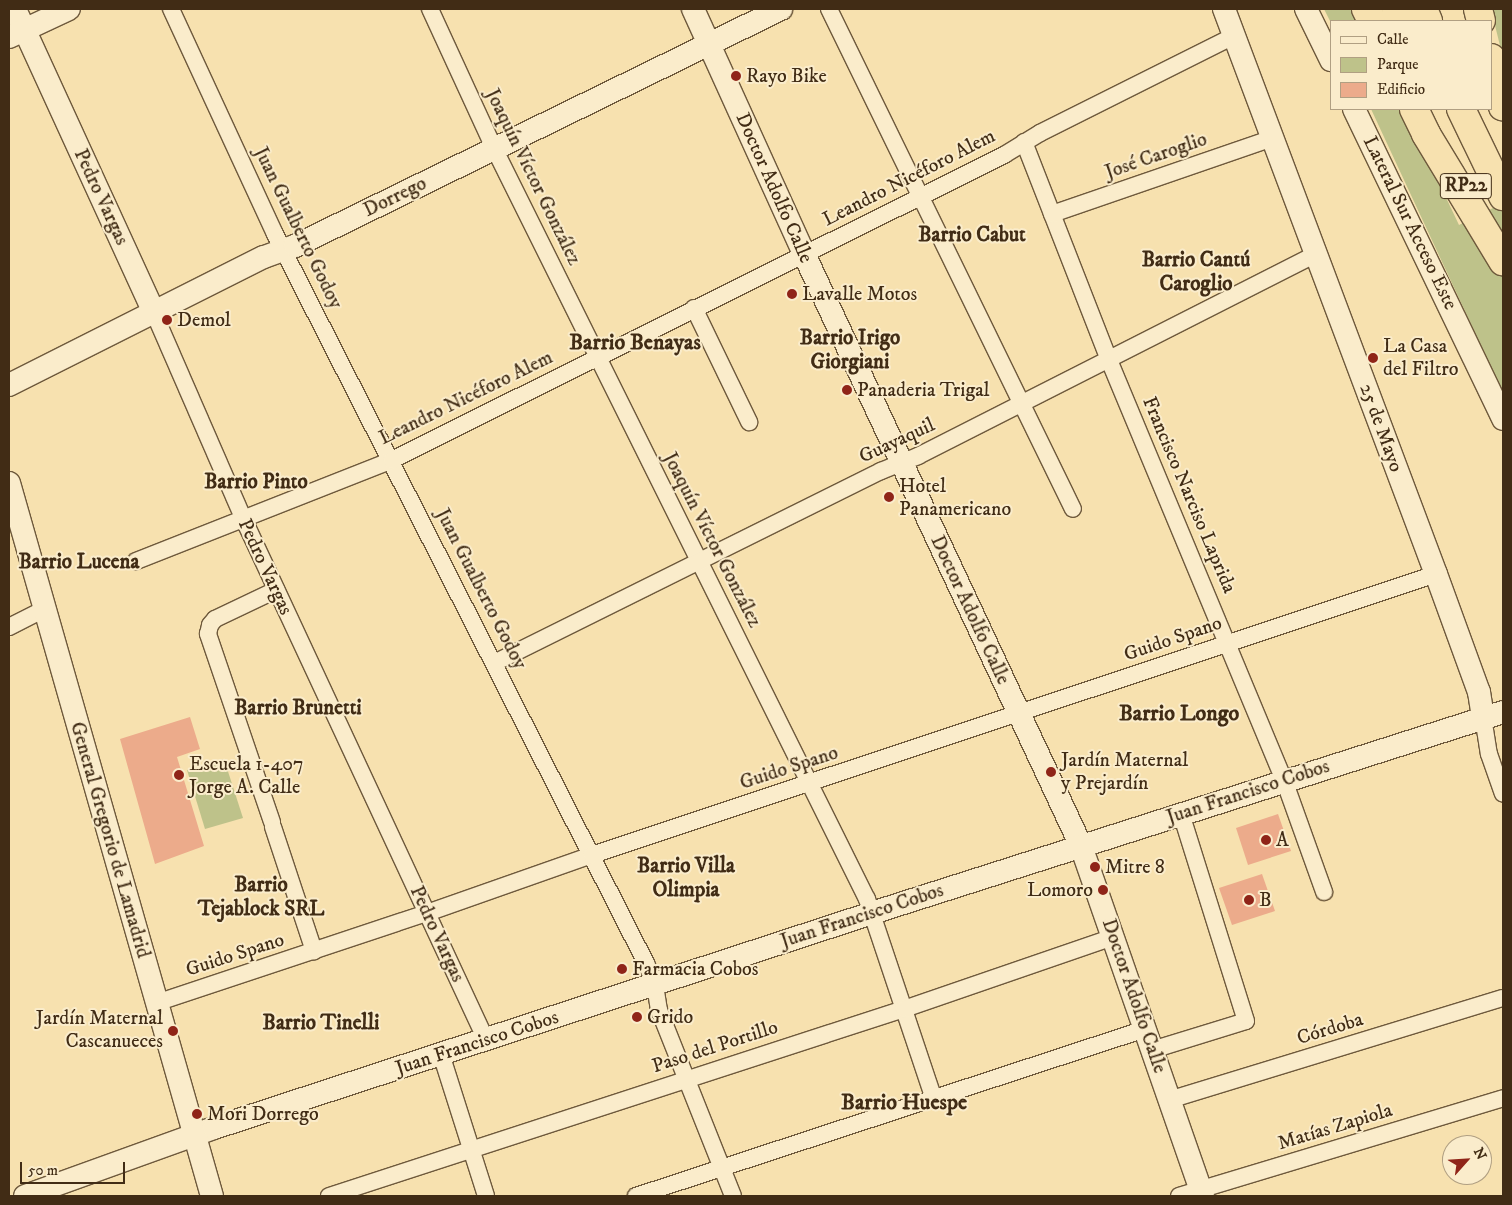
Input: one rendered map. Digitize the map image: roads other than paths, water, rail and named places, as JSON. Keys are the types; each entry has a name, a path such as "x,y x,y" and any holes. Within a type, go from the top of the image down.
{"highway":[{"path":"1492,62 1503,107"},
{"path":"1414,110 1426,134 1503,261"},
{"name":"RP22","path":"1431,110 1471,198 1503,261"},
{"name":"RP22","path":"1461,110 1503,196"}],"street":[{"name":"Pedro Vargas","path":"14,9 17,34 154,313 244,520 486,1040"},
{"path":"17,34 70,9"},
{"name":"Juan Gualberto Godoy","path":"171,9 284,250 592,855 655,985 659,1010 733,1196"},
{"name":"Joaquín Víctor González","path":"430,9 494,148 810,784 872,913 934,1100"},
{"name":"Doctor Adolfo Calle","path":"693,9 804,254 1080,846 1201,1193"},
{"name":"Dorrego","path":"9,385 264,257 284,250 781,9"},
{"path":"829,9 1073,509"},
{"name":"25 de Mayo","path":"1224,9 1479,692 1493,714 1489,754 1503,794"},
{"path":"1306,9 1330,58"},
{"name":"Leandro Nicéforo Alem","path":"136,562 392,460 920,196 1040,133 1234,36"},
{"name":"Lateral Sur Acceso Este","path":"1354,110 1503,419"},
{"name":"José Caroglio","path":"1052,214 1273,138"},
{"name":"Francisco Narciso Laprida","path":"1024,142 1109,360 1284,780 1324,892"},
{"name":"Guayaquil","path":"494,663 1022,404 1317,254"},
{"path":"694,308 749,422"},
{"name":"General Gregorio de Lamadrid","path":"9,483 212,1196"},
{"name":"Guido Spano","path":"156,1003 427,914 592,855 1436,574"},
{"path":"276,590 215,619 210,625 208,634 314,951"},
{"path":"9,627 44,609"},
{"name":"Juan Francisco Cobos","path":"25,1196 194,1135 872,913 1493,714"},
{"path":"636,1196 934,1100 1148,1039 1246,1021 1181,813"},
{"name":"Paso del Portillo","path":"329,1196 686,1078 904,1009 1113,937"},
{"name":"Córdoba","path":"1169,1100 1503,998"},
{"path":"441,1054 486,1196"},
{"name":"Matías Zapiola","path":"1178,1196 1201,1193 1503,1098"}],"place":[{"name":"Rayo Bike","path":"736,76"},
{"name":"Lavalle Motos","path":"792,294"},
{"name":"Demol","path":"167,320"},
{"name":"La Casa del Filtro","path":"1373,358"},
{"name":"Panaderia Trigal","path":"847,390"},
{"name":"Hotel Panamericano","path":"889,497"},
{"name":"Jardín Maternal y Prejardín","path":"1051,772"},
{"name":"Escuela 1-407 Jorge A. Calle","path":"179,775"},
{"name":"A","path":"1266,840"},
{"name":"Mitre 8","path":"1095,867"},
{"name":"Lomoro","path":"1103,890"},
{"name":"B","path":"1249,900"},
{"name":"Farmacia Cobos","path":"622,969"},
{"name":"Grido","path":"637,1017"},
{"name":"Jardín Maternal Cascanueces","path":"173,1031"},
{"name":"Mori Dorrego","path":"197,1114"}],"district":[{"name":"Barrio Cabut","path":"972,235"},
{"name":"Barrio Cantú Caroglio","path":"1196,272"},
{"name":"Barrio Benayas","path":"635,343"},
{"name":"Barrio Irigo Giorgiani","path":"850,350"},
{"name":"Barrio Pinto","path":"256,482"},
{"name":"Barrio Lucena","path":"79,562"},
{"name":"Barrio Brunetti","path":"298,708"},
{"name":"Barrio Longo","path":"1179,714"},
{"name":"Barrio Villa Olimpia","path":"686,878"},
{"name":"Barrio Tejablock SRL","path":"261,897"},
{"name":"Barrio Tinelli","path":"321,1023"},
{"name":"Barrio Huespe","path":"904,1103"}]}
